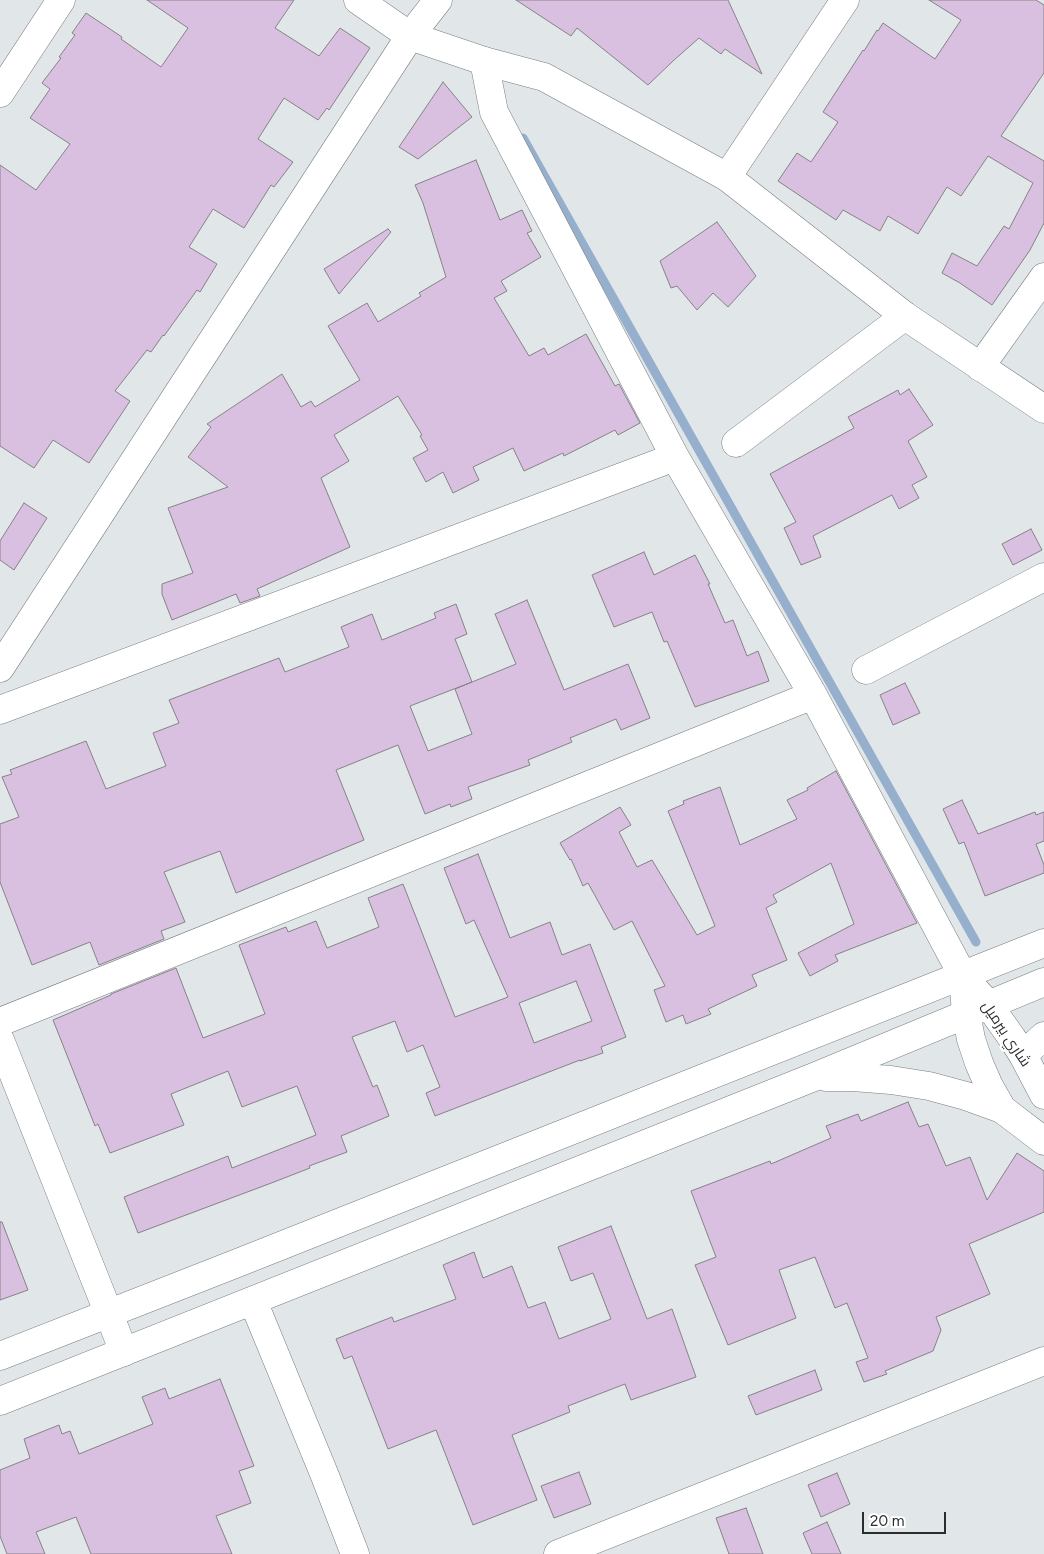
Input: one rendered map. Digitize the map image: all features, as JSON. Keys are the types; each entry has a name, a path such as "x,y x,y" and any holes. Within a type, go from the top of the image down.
{"street":[{"path":"0,93 61,0"},
{"path":"358,0 410,36 484,61 544,77 727,177 905,316 1044,409"},
{"path":"0,668 410,36 438,0"},
{"path":"727,177 845,0"},
{"name":"شاري بيرميل","path":"484,61 494,112 675,457 813,695 963,976 977,1009 1023,1055 1044,1095"},
{"path":"980,366 1044,277"},
{"path":"736,443 905,316"},
{"path":"0,710 675,457"},
{"path":"866,670 1044,577"},
{"path":"0,1022 813,695"},
{"path":"0,1356 1044,943"},
{"path":"0,1401 814,1077 1044,982"},
{"path":"977,1009 971,1039 989,1086 1002,1108"},
{"path":"1023,1055 1044,1036"},
{"path":"0,1040 124,1352"},
{"path":"814,1077 853,1077 891,1080 929,1086 966,1096 1002,1108 1044,1141"},
{"path":"253,1300 326,1476 355,1554"},
{"path":"558,1554 1044,1362"}],"building":[{"path":"147,0 294,0 275,28 319,56 340,28 370,48 329,110 327,108 318,120 284,98 258,139 293,162 274,187 271,185 244,228 213,209 189,247 217,264 200,292 197,290 164,336 151,352 147,350 115,391 130,401 89,463 53,440 34,468 0,446 0,165 36,190 70,144 30,118 50,89 42,83 61,58 59,57 75,35 72,33 86,13 122,37 121,39 161,67 188,28"},
{"path":"516,0 728,0 762,74 725,49 721,54 699,38 648,85 577,28 571,36"},
{"path":"929,0 1036,0 1044,5 1044,73 1001,136 1044,161 1044,223 1030,250 992,305 942,273 952,253 977,266 1004,226 1009,229 1033,183 988,156 961,196 947,187 918,234 888,216 880,231 843,210 836,220 778,181 797,153 811,162 838,122 823,112 883,23 935,59 961,20"},
{"path":"443,82 472,117 418,159 399,147"},
{"path":"476,160 500,220 522,210 532,231 527,233 541,257 501,281 507,291 494,298 529,356 544,348 548,355 586,334 615,386 619,384 640,423 618,435 615,430 564,456 563,453 524,471 513,448 473,467 479,480 453,493 443,472 426,482 413,458 428,450 420,436 422,435 398,396 334,435 349,461 321,478 350,547 257,589 260,596 240,603 236,594 172,620 162,594 162,584 193,573 168,508 228,487 188,457 211,427 207,424 282,374 301,407 311,401 315,407 360,380 328,326 367,303 378,322 421,296 419,293 446,277 423,203 415,185"},
{"path":"717,222 756,276 728,307 713,293 697,310 677,286 671,288 660,261"},
{"path":"388,229 391,232 339,294 324,269"},
{"path":"909,389 933,425 908,441 927,477 912,485 919,498 899,509 892,495 813,536 821,557 801,565 784,528 796,522 770,474 854,428 848,417 898,390 900,395"},
{"path":"24,503 47,518 14,570 0,560 0,541"},
{"path":"1031,529 1042,550 1013,565 1002,544"},
{"path":"644,552 654,575 695,555 710,584 708,584 725,623 733,620 747,656 758,651 769,681 695,707 667,641 664,642 652,612 614,627 592,575"},
{"path":"527,600 564,690 628,664 650,718 621,730 616,719 570,738 572,742 528,760 530,765 468,787 472,799 451,807 450,804 425,814 398,745 336,770 364,840 236,893 220,851 164,872 185,922 161,931 164,939 99,965 90,942 32,965 0,882 0,824 19,817 2,777 12,774 10,770 86,741 106,789 166,766 153,733 179,723 169,700 279,658 285,672 349,647 341,627 372,614 382,640 436,618 434,613 456,604 467,634 455,639 472,682 410,706 428,751 472,734 455,689 516,664 495,614"},
{"path":"905,683 920,713 893,725 880,695"},
{"path":"836,771 917,923 835,955 838,961 810,976 798,953 854,924 831,863 773,895 777,902 766,908 787,960 752,975 757,986 708,1009 711,1014 686,1024 683,1015 666,1022 654,990 665,986 632,921 614,930 588,883 583,886 571,859 560,843 620,807 631,825 619,832 637,867 652,860 697,935 715,926 668,811 684,804 683,801 720,787 740,845 797,819 787,800 808,790 807,788"},
{"path":"962,800 978,834 1035,812 1036,815 1044,812 1044,841 1036,844 1044,865 1044,873 985,896 964,842 959,844 943,809"},
{"path":"478,854 510,938 550,922 562,955 590,944 626,1037 601,1047 603,1053 580,1060 435,1116 426,1093 440,1087 423,1045 407,1052 395,1021 352,1037 373,1087 377,1085 389,1116 341,1136 347,1152 274,1182 138,1233 124,1197 228,1156 232,1168 316,1135 297,1086 242,1107 228,1071 171,1094 184,1125 110,1153 98,1124 95,1126 53,1020 176,968 203,1038 265,1014 239,945 286,927 288,932 316,921 327,948 379,927 368,898 403,884 455,1017 508,997 474,920 466,924 444,868","holes":["576,981 592,1021 534,1043 519,1003"]},
{"path":"908,1102 919,1127 928,1124 946,1166 970,1157 987,1200 1017,1153 1044,1171 1044,1212 969,1244 990,1294 936,1317 941,1330 933,1351 885,1371 887,1374 864,1382 856,1362 868,1358 847,1303 835,1308 815,1257 779,1270 796,1318 728,1345 695,1265 716,1257 691,1191 770,1161 771,1164 831,1138 826,1126 858,1114 861,1121"},
{"path":"0,1222 2,1222 28,1290 0,1300"},
{"path":"611,1226 647,1319 672,1309 696,1377 631,1400 625,1384 568,1406 570,1412 512,1435 537,1500 473,1525 436,1430 388,1449 352,1356 344,1359 336,1339 392,1317 394,1322 456,1299 443,1265 474,1252 483,1278 512,1266 528,1308 545,1302 559,1339 611,1319 593,1273 571,1281 558,1247"},
{"path":"815,1370 822,1390 756,1415 748,1396"},
{"path":"220,1379 254,1466 239,1471 251,1503 216,1516 232,1554 91,1554 76,1517 36,1532 45,1554 7,1554 0,1536 0,1470 30,1458 24,1439 59,1425 62,1434 70,1431 79,1454 153,1424 142,1397 165,1388 169,1399"},
{"path":"579,1472 591,1504 554,1518 541,1486"},
{"path":"837,1473 850,1504 821,1517 808,1485"},
{"path":"746,1508 763,1554 729,1554 716,1518"},
{"path":"827,1522 841,1554 812,1554 803,1533"}],"waterway":[{"path":"523,138 976,942"}]}
